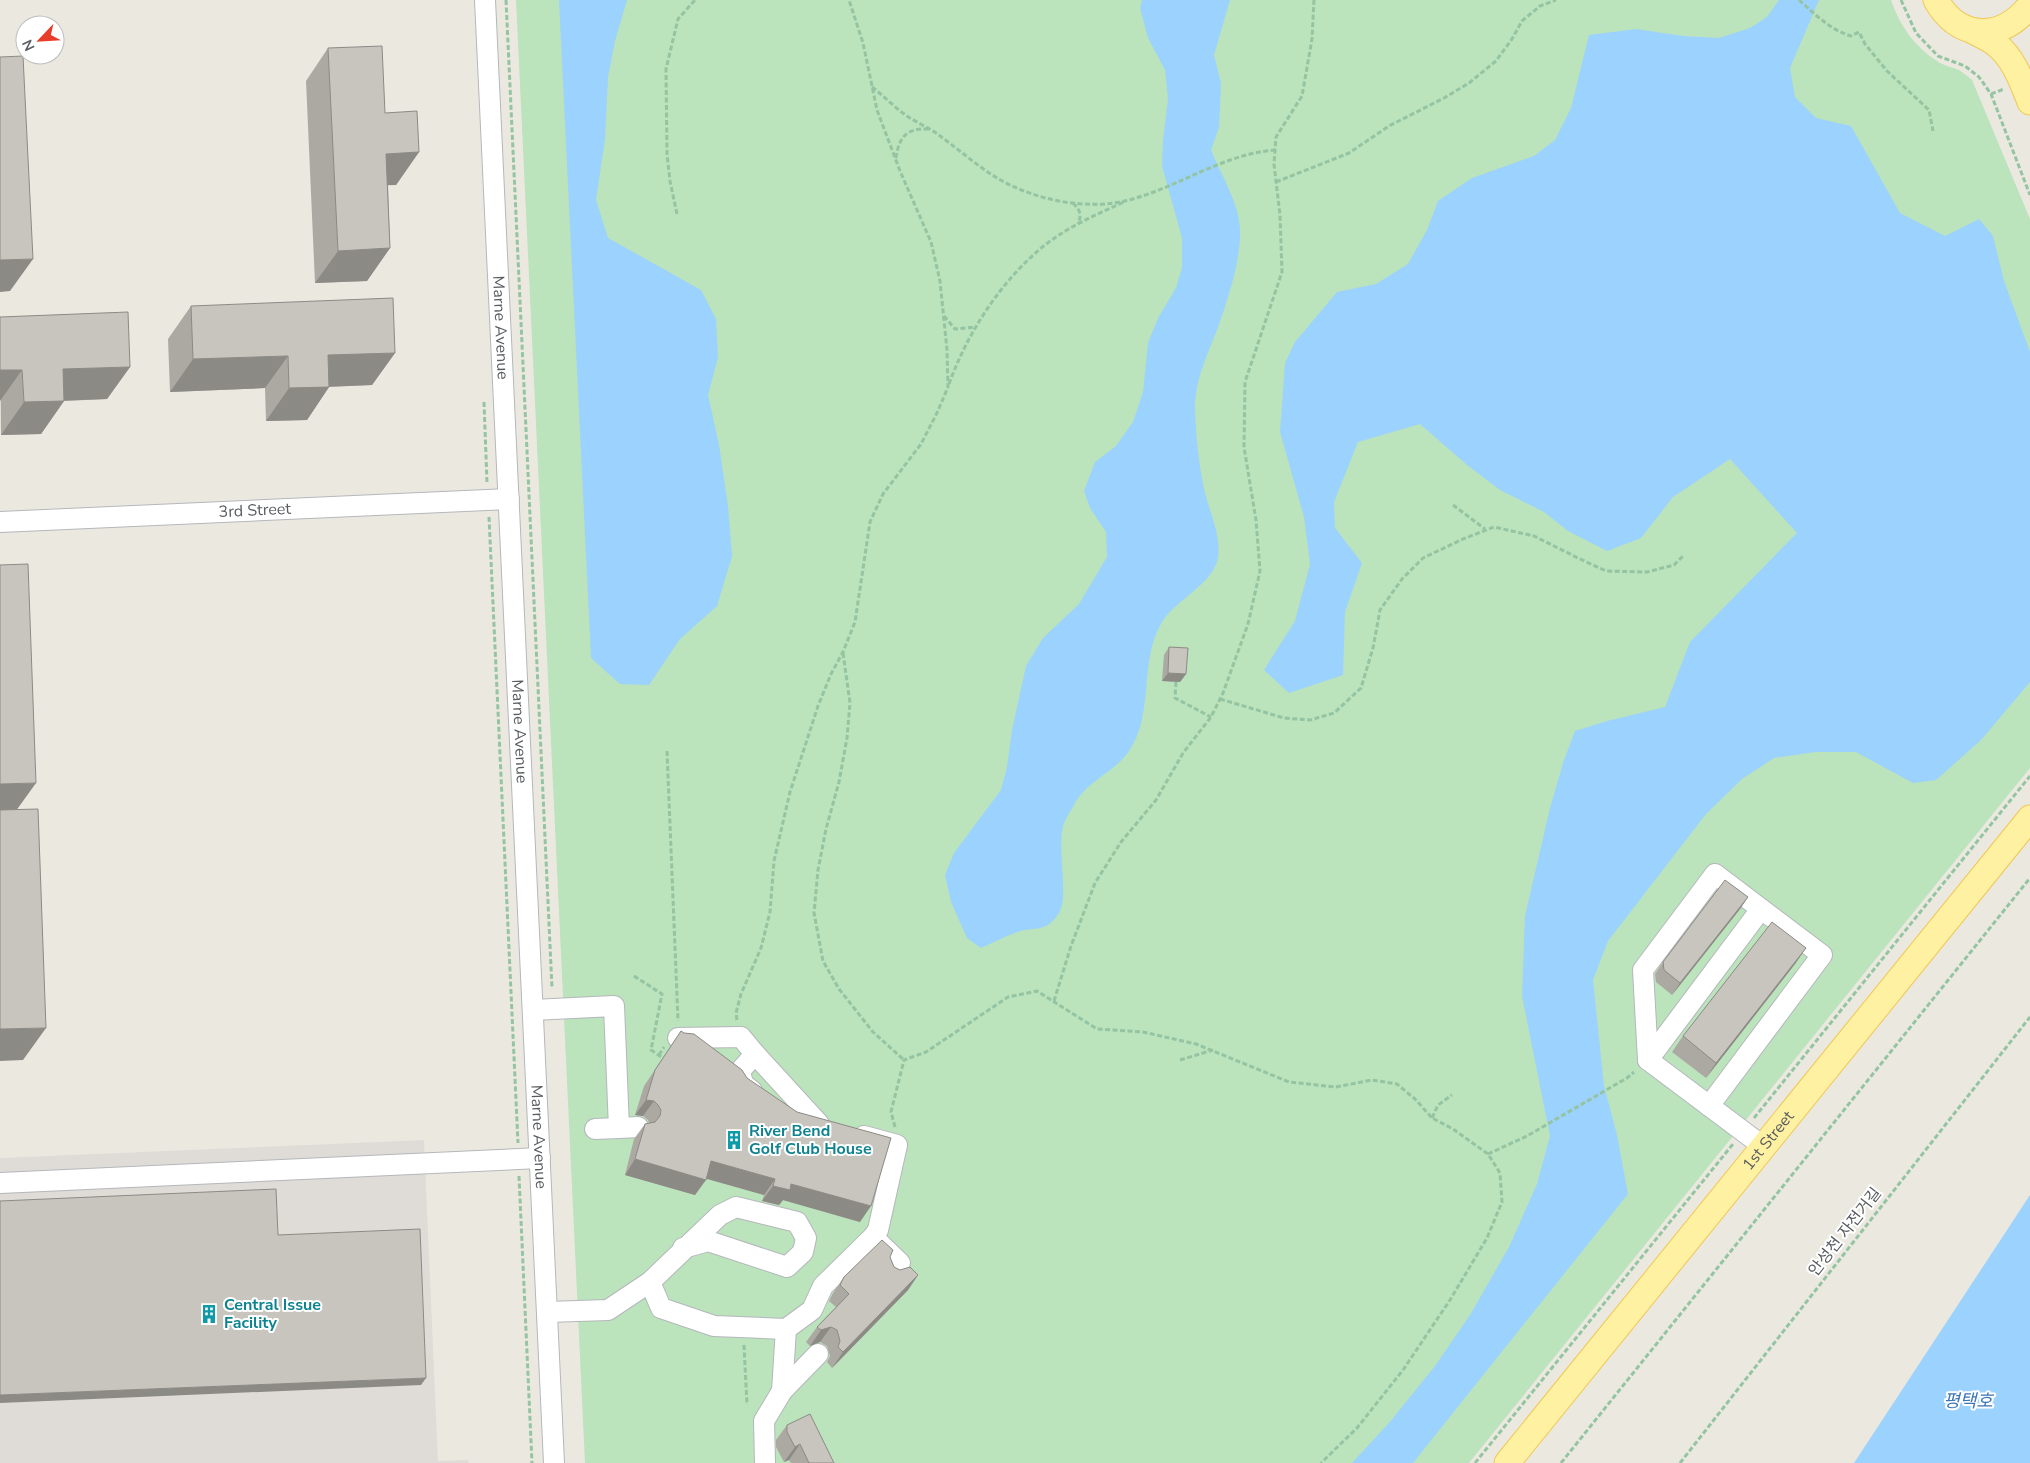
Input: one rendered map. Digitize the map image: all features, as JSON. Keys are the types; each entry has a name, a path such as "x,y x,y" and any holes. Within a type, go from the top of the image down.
{"main road":[{"path":"1936,0 1943,12 1956,24 1995,43 2007,55 2026,92"},
{"path":"1973,31 1989,32 2005,27 2017,20 2028,6"},
{"path":"2026,92 2016,53 2016,33 2028,6"},
{"name":"1st Street","path":"1507,1463 2030,818"}],"street":[{"name":"Marne Avenue","path":"484,0 510,499 543,1009 540,1158 554,1463"},
{"name":"3rd Street","path":"0,522 510,499"},
{"path":"1709,1106 1822,955 1715,874 1643,970 1648,1060 1709,1106 1764,1147"},
{"path":"1648,1060 1761,909"},
{"path":"543,1009 614,1006 629,1128 595,1129"},
{"path":"678,1038 741,1037 755,1054 833,1128"},
{"path":"650,1282 661,1308 714,1326 786,1329 812,1310 822,1286 878,1230 896,1145 789,1116 743,1084 740,1070 755,1054"},
{"path":"0,1183 540,1158"},
{"path":"547,1312 608,1310 650,1282 684,1248 720,1215 736,1207 798,1222 806,1238 803,1252 787,1267 708,1241 684,1248"},
{"path":"873,1237 900,1263 890,1274"},
{"path":"782,1391 786,1329"},
{"path":"765,1463 764,1421 782,1391 818,1354"}],"path":[{"path":"506,0 543,1009"},
{"path":"677,214 667,154 666,69 678,19 695,0"},
{"path":"849,0 863,43 877,110 931,242 940,281 947,350 948,387"},
{"path":"1054,1001 1071,946 1095,883 1121,842 1156,800 1183,753 1211,717 1220,699 1248,624 1260,571 1256,520 1244,447 1245,382 1282,272 1280,215 1274,164 1276,137 1302,96 1312,39 1314,0"},
{"path":"1276,182 1349,153 1389,126 1469,83 1496,61 1522,21 1540,6 1556,0"},
{"path":"1799,0 1823,22 1841,34 1851,36 1859,32 1887,71 1929,110 1933,131"},
{"path":"1901,0 1916,33 1938,56 1965,66 1979,77 1991,94 2030,195"},
{"path":"872,86 906,116 930,129 999,179 1036,195 1073,202 1103,204 1129,200"},
{"path":"896,159 898,143 906,133 918,129 930,129"},
{"path":"741,1037 736,1013 741,994 761,948 770,912 774,862 790,792 818,706 855,622 870,522 883,494 921,444 938,413 956,364 995,296 1040,249 1078,224 1129,200 1221,164 1259,151 1275,150"},
{"path":"1073,202 1080,211 1081,217 1078,224"},
{"path":"943,314 955,329 977,327"},
{"path":"483,393 532,1463"},
{"path":"1453,505 1486,530"},
{"path":"1220,699 1284,718 1310,720 1334,713 1361,688 1373,648 1380,610 1402,579 1423,558 1494,527 1534,536 1606,571 1647,572 1674,565 1684,555"},
{"path":"843,652 850,703 847,738 839,782 826,829 814,914 823,961 839,989 874,1032 904,1060"},
{"path":"1176,682 1175,698 1211,717"},
{"path":"667,751 678,1038"},
{"path":"1561,1463 2030,878"},
{"path":"634,976 662,994 651,1050 662,1058"},
{"path":"904,1060 926,1052 1008,997 1037,991 1097,1029 1143,1032 1196,1044 1289,1082 1336,1087 1372,1080 1397,1084 1415,1099 1432,1118 1453,1129 1488,1154 1500,1173 1502,1202 1487,1238 1450,1300 1403,1370 1357,1428 1321,1463"},
{"name":"안성천 자전거길","path":"1680,1463 2030,1017"},
{"path":"1180,1060 1212,1050"},
{"path":"896,1145 896,1132 891,1112 904,1060"},
{"path":"1488,1154 1527,1136 1627,1078"},
{"path":"1432,1118 1438,1105 1452,1095"},
{"path":"743,1328 747,1404"}],"shaded area":[{"path":"424,1140 438,1461 468,1460 469,1463 0,1463 0,1158"}],"green space":[{"path":"516,0 1891,0 1903,27 1921,49 1940,63 1959,70 1972,80 2030,219 2030,768 1469,1463 585,1463"}],"water":[{"path":"559,0 627,0 615,41 608,77 605,139 596,200 608,238 701,290 716,319 718,357 708,395 719,445 728,506 732,556 717,606 680,639 649,685 620,684 591,658"},
{"path":"1142,0 1230,0 1214,55 1221,83 1219,127 1211,150 1234,201 1240,233 1236,268 1218,327 1199,378 1195,400 1201,473 1217,533 1218,557 1210,575 1168,614 1155,637 1150,654 1142,720 1137,736 1129,751 1116,765 1085,790 1065,821 1061,847 1063,896 1059,913 1054,920 1044,927 1006,936 981,948 967,938 951,902 945,875 954,853 1001,790 1026,666 1043,638 1079,604 1107,557 1106,532 1090,508 1084,491 1095,462 1116,446 1133,422 1143,392 1148,343 1158,318 1176,288 1182,267 1182,238 1162,166 1168,99 1165,70 1148,38 1140,8"},
{"path":"1779,0 1819,0 1790,68 1795,97 1816,118 1851,126 1900,213 1945,236 1979,219 1993,236 2004,281 2030,352 2030,682 1981,740 1936,780 1913,783 1856,752 1815,752 1774,758 1742,779 1706,814 1608,941 1593,980 1604,1086 1617,1135 1628,1194 1413,1463 1352,1463 1389,1423 1435,1366 1470,1315 1509,1247 1537,1184 1550,1136 1522,996 1525,916 1550,808 1564,760 1575,731 1665,707 1690,642 1797,533 1730,459 1673,497 1641,538 1607,551 1568,531 1544,512 1500,490 1467,465 1420,424 1358,442 1334,502 1335,528 1362,563 1345,612 1343,675 1289,693 1264,670 1295,621 1310,564 1304,517 1280,432 1285,363 1295,342 1337,292 1376,284 1408,264 1427,230 1438,201 1472,178 1534,156 1555,140 1571,108 1589,35 1636,29 1683,36 1719,38 1750,28 1767,17"},
{"name":"평택호","path":"2030,1195 2030,1463 1854,1463"}],"building":[{"path":"382,46 385,113 417,111 419,152 386,154 390,248 338,251 328,48"},
{"path":"15,56 15,65 23,65 33,259 0,260 0,57"},
{"path":"393,298 395,353 328,355 329,387 289,388 288,356 193,359 191,306"},
{"path":"128,312 130,367 63,369 64,401 24,402 22,370 0,370 0,317"},
{"path":"28,564 36,783 0,784 0,565"},
{"path":"1169,647 1188,648 1186,674 1168,673"},
{"path":"38,809 46,1028 0,1029 0,810"},
{"path":"1725,880 1748,897 1680,983 1664,970 1663,962"},
{"path":"1772,922 1806,948 1716,1063 1683,1036"},
{"name":"River Bend Golf Club House","path":"681,1031 694,1034 742,1070 747,1078 797,1112 891,1138 871,1206 791,1184 790,1190 773,1186 775,1179 711,1161 706,1180 635,1159 645,1124 655,1122 660,1116 661,1110 658,1105 654,1101 646,1100 655,1070"},
{"name":"Central Issue Facility","path":"276,1189 278,1235 420,1229 426,1378 0,1395 0,1201"},
{"path":"882,1240 893,1250 890,1257 894,1267 900,1270 910,1267 918,1275 843,1352 838,1347 840,1341 837,1330 831,1327 821,1330 817,1327 849,1294 840,1285 844,1277"},
{"path":"810,1414 834,1463 809,1463 800,1444 795,1447 787,1432 787,1425"}],"place":[{"name":"River Bend Golf Club House","path":"734,1140"},
{"name":"Central Issue Facility","path":"209,1314"}]}
